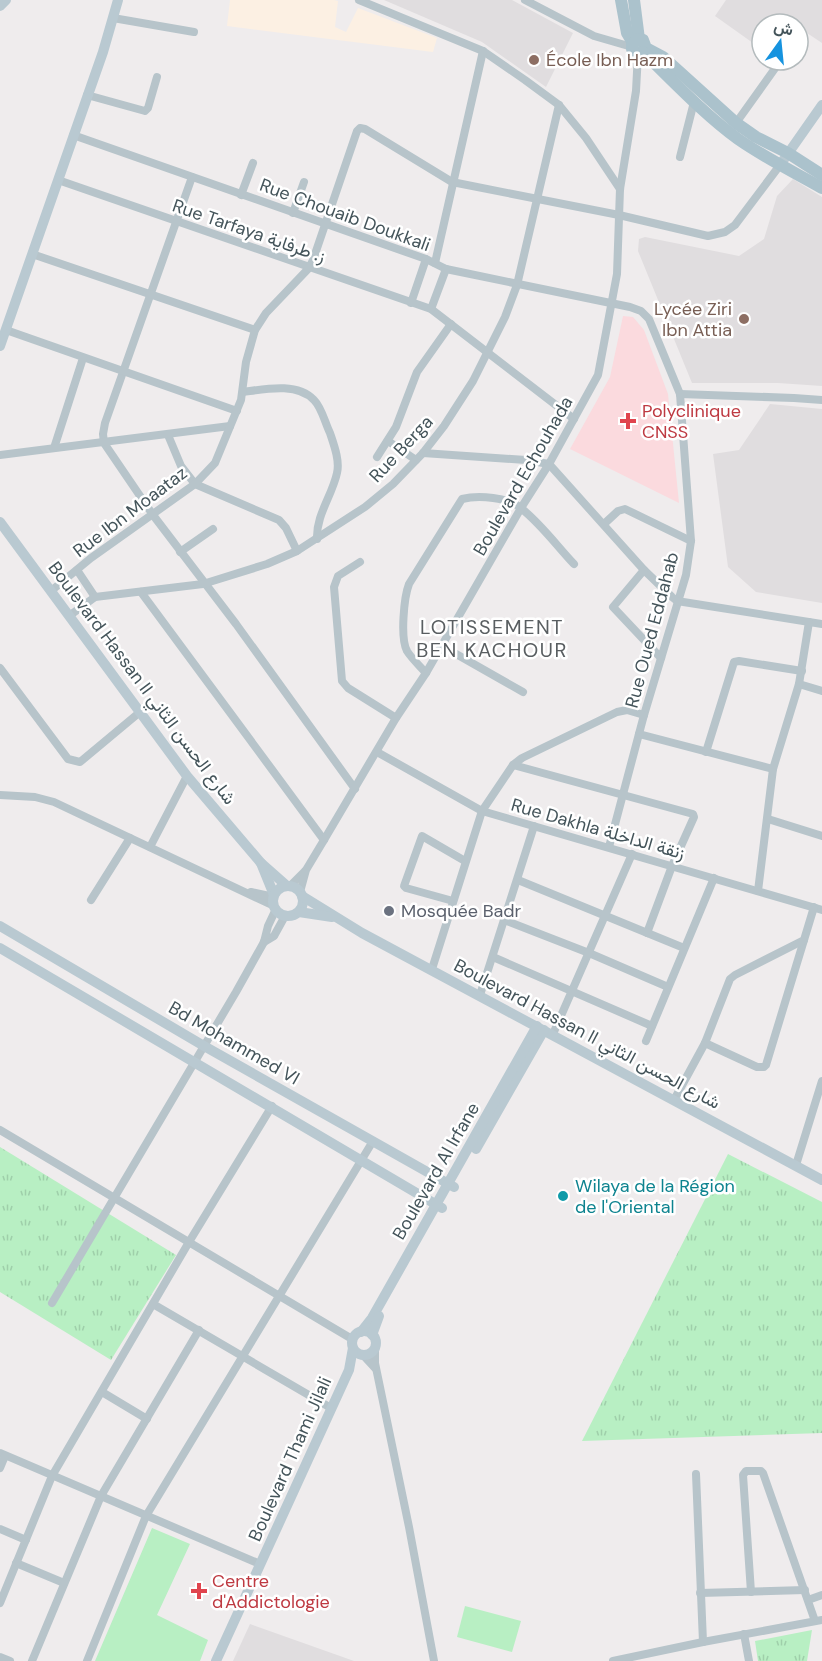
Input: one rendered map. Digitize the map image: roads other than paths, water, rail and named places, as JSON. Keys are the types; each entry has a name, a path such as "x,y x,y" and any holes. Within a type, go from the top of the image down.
{"main road":[{"path":"621,0 627,33 638,47 694,102 737,138 822,188"},
{"path":"634,0 638,47"},
{"path":"638,47 663,57 736,123 756,137 788,153 822,175"}],"street":[{"path":"0,346 118,0"},
{"path":"359,0 483,51 559,105 598,154 620,189"},
{"path":"525,0 594,36 638,47"},
{"path":"113,18 194,32"},
{"name":"Boulevard Echouhada","path":"288,886 306,870 396,718 426,673 521,508 549,465 598,375 616,274 620,189 636,91 638,47"},
{"path":"435,263 483,51"},
{"path":"736,123 772,72"},
{"path":"87,94 145,111 148,108 157,77"},
{"path":"680,157 694,102"},
{"name":"Rue Berga","path":"69,616 95,597 203,584 267,564 297,551 366,507 393,484 423,453 444,426 473,381 505,317 517,285 559,105"},
{"path":"452,182 620,215 708,236 719,234 735,225 822,105"},
{"name":"Rue Ibn Moaataz","path":"51,591 195,484 218,458 243,392 246,362 255,330 266,313 309,268 357,131 360,128 365,129 452,182"},
{"name":"Rue Chouaib Doukkali","path":"73,135 435,263 446,270 612,304"},
{"path":"241,195 253,163"},
{"path":"192,177 104,428 104,443 203,584 236,624 355,789"},
{"name":"Rue Tarfaya ز. طرفاية","path":"57,180 431,309"},
{"path":"293,213 304,182"},
{"path":"32,254 255,330"},
{"path":"411,303 426,260"},
{"path":"446,270 431,309 574,419"},
{"name":"Rue Oued Eddahab","path":"609,847 644,715 686,574 691,542 680,394 649,319 641,311 612,304"},
{"path":"377,457 399,420 417,372 451,324"},
{"path":"6,330 237,411"},
{"path":"54,448 83,358"},
{"path":"243,392 263,389 294,390 314,400 320,409 333,441 338,464 337,474 318,520 317,539"},
{"path":"680,394 822,400"},
{"path":"0,455 230,426"},
{"path":"168,435 181,466 195,484 279,520 286,528 297,551"},
{"path":"388,441 416,460"},
{"path":"423,453 526,460 549,465 644,570 677,601 822,624"},
{"path":"426,673 408,652 404,642 406,592 462,499 507,501 521,508 574,564"},
{"path":"604,524 618,511 625,509 691,542"},
{"name":"Boulevard Hassan II شارع الحسن الثاني","path":"1,525 187,776 261,863 288,886"},
{"path":"180,552 213,529"},
{"path":"360,562 338,576 334,587 341,677 348,688 396,718"},
{"path":"77,570 95,597"},
{"path":"644,570 613,607 661,658"},
{"path":"141,592 324,840"},
{"path":"758,891 773,769 799,684 808,622"},
{"path":"442,646 523,692"},
{"path":"706,752 734,662 802,671"},
{"path":"0,668 68,759 74,762 80,762 140,712"},
{"path":"799,684 822,691"},
{"path":"432,969 482,811 513,765 522,758 617,712 627,710 644,715"},
{"path":"639,734 773,769"},
{"name":"Rue Dakhla زنقة الداخلة","path":"377,752 482,811 818,908"},
{"path":"513,765 694,815 647,933"},
{"path":"150,847 187,776"},
{"path":"0,795 35,797 54,802 277,905 293,915 299,912 303,903 301,894 288,886 279,889 277,905 276,934 264,942"},
{"path":"768,819 822,835"},
{"path":"480,995 534,826"},
{"path":"453,901 404,886 422,836 465,861"},
{"path":"91,900 130,838"},
{"path":"545,1030 572,991 632,854"},
{"name":"Boulevard Hassan II شارع الحسن الثاني","path":"261,863 277,905"},
{"name":"Boulevard Echouhada","path":"301,894 306,870"},
{"path":"646,1041 714,878"},
{"path":"518,880 684,948"},
{"name":"Boulevard Hassan II شارع الحسن الثاني","path":"301,894 336,917 822,1180"},
{"path":"52,1303 264,942 277,905"},
{"path":"705,1043 757,1067 764,1067 804,940 818,908"},
{"name":"Boulevard Hassan II شارع الحسن الثاني","path":"299,912 336,917"},
{"path":"504,920 668,987"},
{"name":"Bd Mohammed VI","path":"0,926 204,1046 451,1186"},
{"path":"674,1100 705,1043 730,979 804,940"},
{"name":"Bd Mohammed VI","path":"0,949 272,1106 439,1206"},
{"path":"493,957 652,1026"},
{"name":"Boulevard Al Irfane","path":"358,1346 372,1318 545,1030"},
{"path":"796,1165 822,1081"},
{"path":"0,1603 3,1585 16,1563 52,1476 189,1242 272,1106"},
{"path":"0,1130 358,1346 372,1352 374,1341"},
{"path":"87,1661 146,1516 373,1141"},
{"name":"Boulevard Al Irfane","path":"374,1341 379,1316 439,1206"},
{"path":"153,1304 331,1408"},
{"path":"32,1661 101,1496 199,1330"},
{"path":"358,1346 374,1341"},
{"path":"374,1341 376,1369 434,1661"},
{"path":"358,1346 376,1369"},
{"name":"Boulevard Thami Jilali","path":"216,1661 358,1346"},
{"path":"102,1392 147,1419"},
{"path":"0,1468 3,1455 260,1564"},
{"path":"613,1661 819,1620 808,1600 763,1473 760,1471 746,1471 744,1474 751,1592"},
{"path":"696,1474 702,1642"},
{"path":"0,1529 26,1540"},
{"path":"16,1563 64,1583"},
{"path":"700,1593 805,1590"},
{"path":"808,1600 822,1595"},
{"path":"744,1634 749,1661"},
{"path":"658,1652 660,1661"},
{"path":"0,1657 10,1661"}],"place":[{"name":"École Ibn Hazm","path":"534,60"},
{"name":"Lycée Ziri Ibn Attia","path":"744,319"},
{"name":"Polyclinique CNSS","path":"628,421"},
{"name":"Mosquée Badr","path":"389,911"},
{"name":"Wilaya de la Région de l'Oriental","path":"563,1196"},
{"name":"Centre d'Addictologie","path":"199,1591"}],"district":[{"name":"LOTISSEMENT BEN KACHOUR","path":"492,638"}]}
